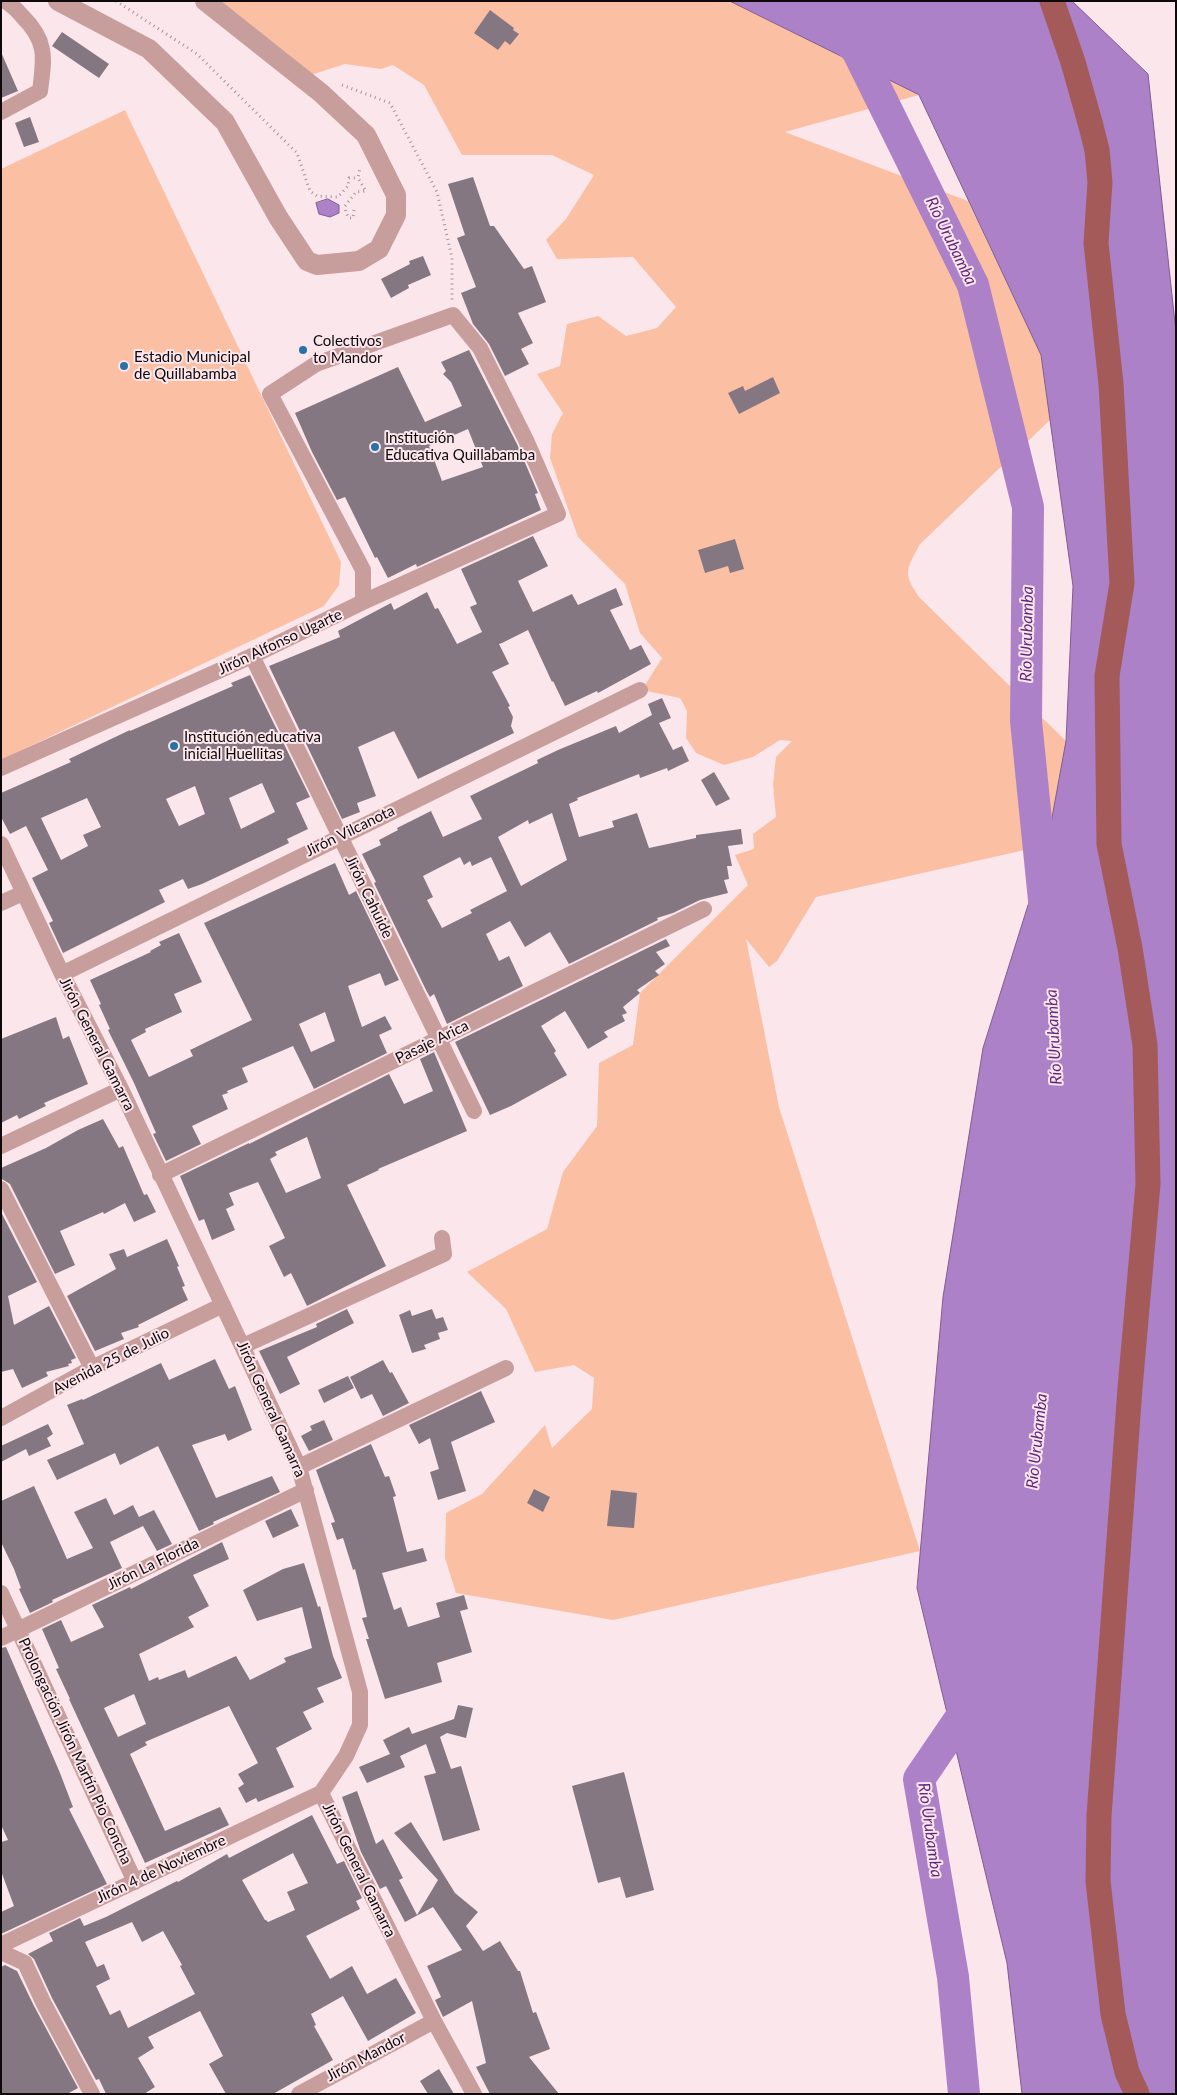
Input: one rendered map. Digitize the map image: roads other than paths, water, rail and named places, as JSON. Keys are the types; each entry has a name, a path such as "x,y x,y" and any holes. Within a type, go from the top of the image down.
{"main road":[{"path":"1052,1 1073,62 1097,150 1100,182 1096,243 1110,384 1122,583 1107,676 1109,844 1130,948 1145,1045 1148,1184 1130,1388 1100,1799 1098,1881 1113,2014 1127,2072 1137,2094"}],"street":[{"path":"1,112 40,91 44,56 36,30 11,4 5,1"},
{"path":"58,1 149,49 226,122 278,217 306,261 317,265 360,261 379,249 396,215 396,195 366,136 321,93 204,1"},
{"name":"Jirón Alfonso Ugarte","path":"1,768 252,656 363,602 558,514 526,440 480,348 453,315 316,364 270,394 362,570 363,602"},
{"name":"Jirón Cahuide","path":"252,656 474,1111"},
{"name":"Jirón Vilcanota","path":"62,974 640,690"},
{"name":"Jirón General Gamarra","path":"1,844 62,974 121,1090 299,1467 360,1692 360,1725 346,1756 321,1793 434,2021 474,2094"},
{"path":"1,902 23,893"},
{"name":"Pasaje Arica","path":"160,1175 653,932 704,909"},
{"path":"1,1146 121,1090"},
{"path":"1,1189 92,1368"},
{"path":"242,1346 444,1254 442,1238"},
{"name":"Avenida 25 de Julio","path":"1,1418 92,1368 223,1305"},
{"path":"299,1467 506,1368"},
{"name":"Jirón La Florida","path":"1,1638 306,1490"},
{"name":"Prolongación Jirón Martín Pio Concha","path":"1,1594 135,1882"},
{"name":"Jirón 4 de Noviembre","path":"1,1945 321,1793"},
{"path":"1,1952 25,1963 43,2002 92,2094"},
{"name":"Jirón Mandor","path":"299,2094 434,2021"}],"water":[{"path":"730,1 1072,1 1148,74 1176,332 1176,2094 1022,2094 1007,1963 917,1588 943,1297 983,1048 1047,845 1066,741 1073,586 1041,355 919,95"},
{"path":"328,199 339,205 339,213 330,217 319,214 316,203"}],"waterway":[{"name":"Río Urubamba","path":"808,1 857,50 973,285 1028,507 1026,721 1045,910"},
{"name":"Río Urubamba","path":"964,2094 953,1977 919,1779 977,1694"}],"place":[{"name":"Colectivos to Mandor","path":"303,350"},
{"name":"Estadio Municipal de Quillabamba","path":"124,366"},
{"name":"Institución Educativa Quillabamba","path":"375,447"},
{"name":"Institución educativa inicial Huellitas","path":"174,746"}]}
